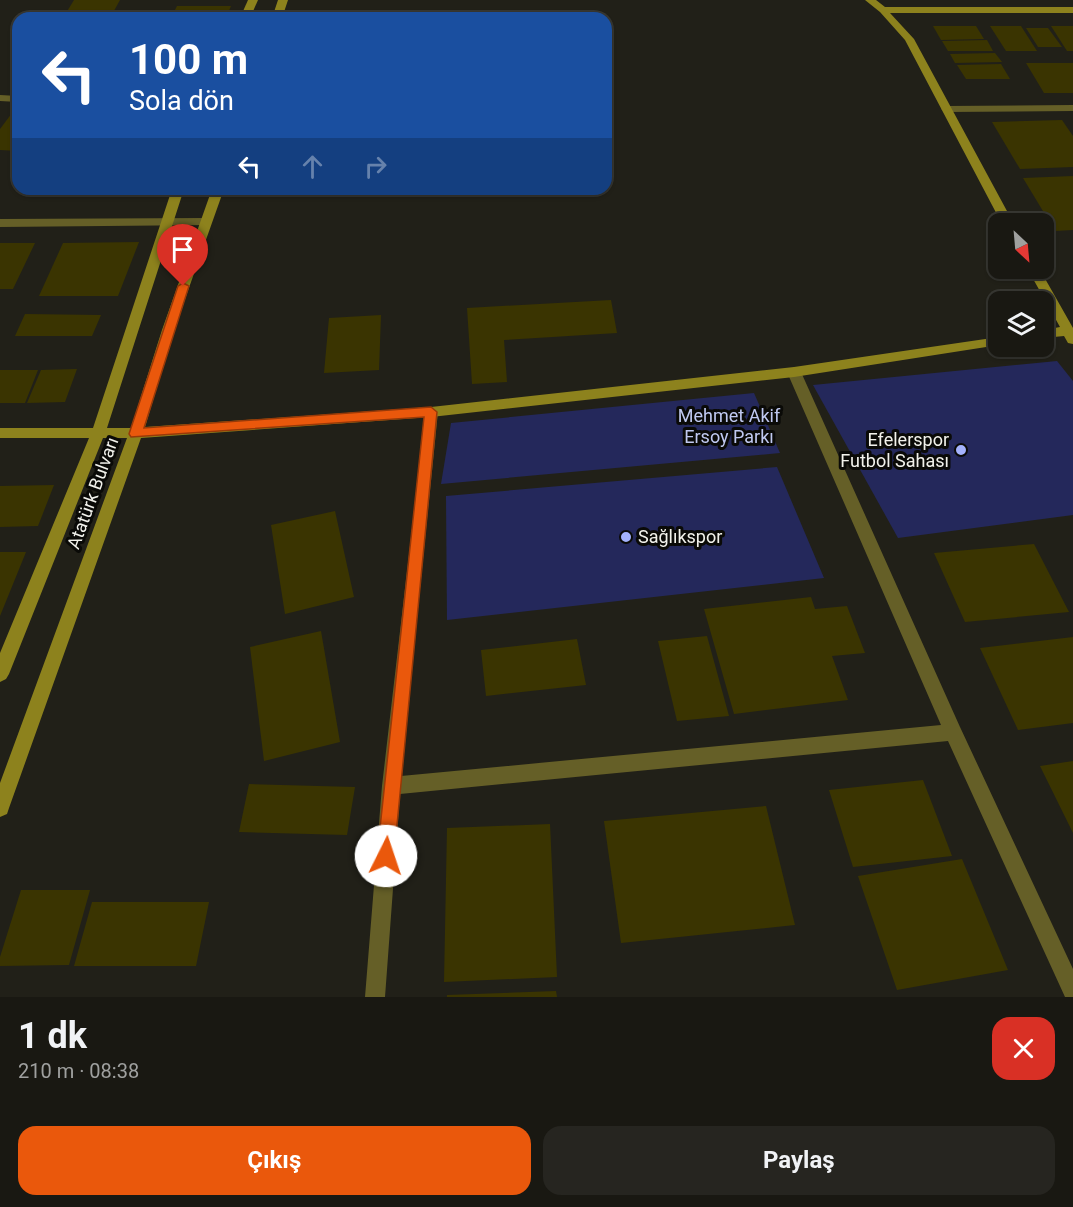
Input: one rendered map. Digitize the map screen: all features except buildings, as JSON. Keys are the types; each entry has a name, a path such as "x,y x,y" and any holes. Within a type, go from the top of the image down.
{"street":[{"path":"870,0 883,10 909,39 1002,213"},
{"path":"883,10 1073,10"},
{"path":"946,109 1073,108"},
{"name":"Atatürk Bulvarı","path":"0,674 98,433 176,195"},
{"name":"Atatürk Bulvarı","path":"0,808 136,434 216,195"},
{"path":"0,223 206,222"},
{"path":"1039,279 1071,334 1054,334"},
{"path":"0,433 136,434 431,412 794,372 988,343"},
{"path":"794,372 953,732 1073,992"},
{"path":"375,997 391,786 431,412"},
{"path":"391,786 953,732"}],"green space":[{"name":"Efelerspor Futbol Sahası","path":"1057,361 1073,381 1073,515 898,538 813,385"},
{"name":"Mehmet Akif Ersoy Parkı","path":"754,393 780,453 441,484 451,423"},
{"name":"Sağlıkspor","path":"777,467 824,578 447,620 446,496"}],"place":[{"name":"Efelerspor Futbol Sahası","path":"961,450"},
{"name":"Sağlıkspor","path":"626,537"}],"route":[{"path":"183,286 136,434 431,412 391,786 386,856"}]}
